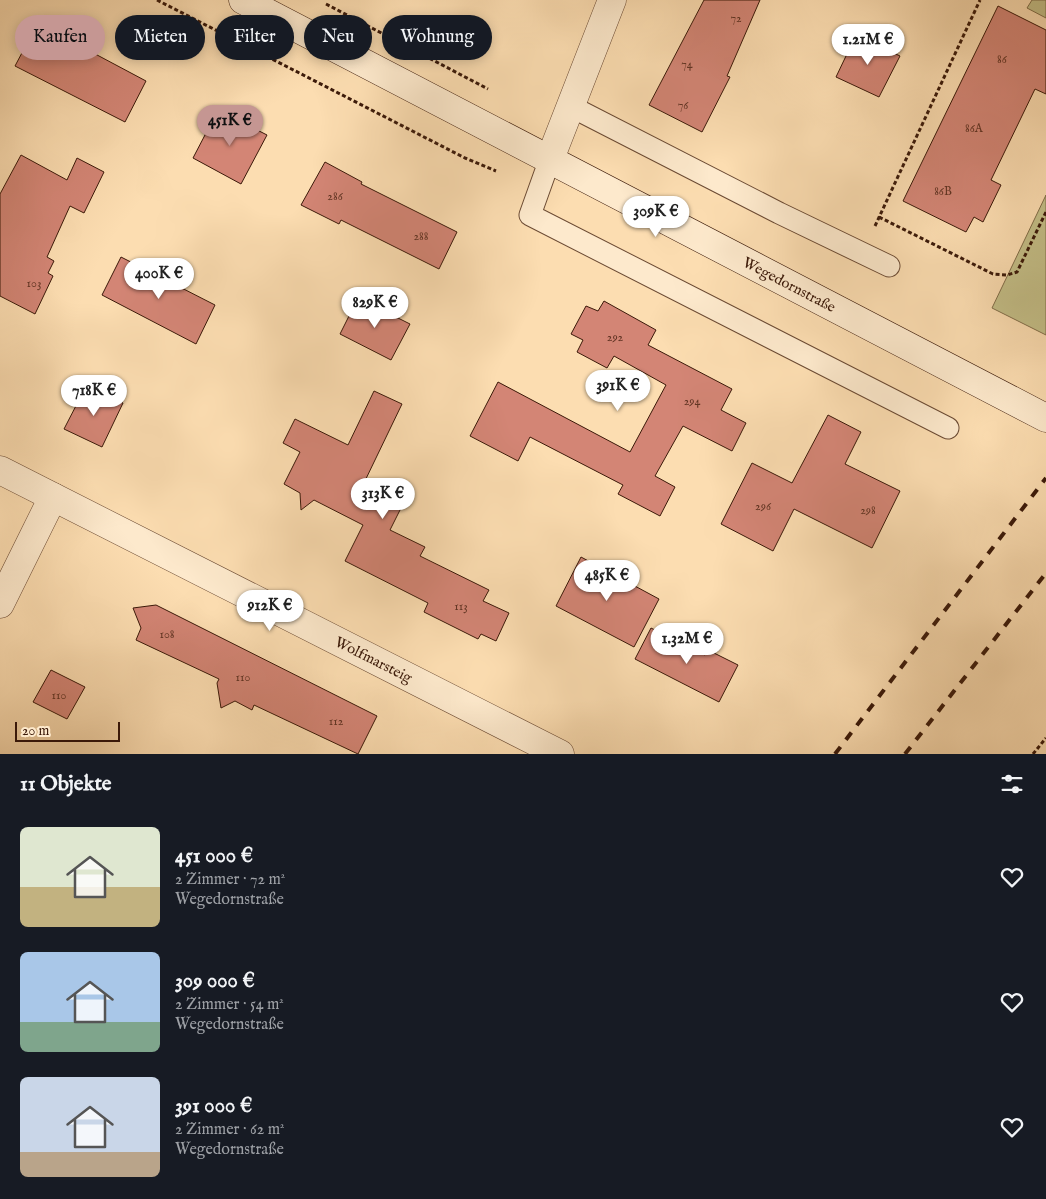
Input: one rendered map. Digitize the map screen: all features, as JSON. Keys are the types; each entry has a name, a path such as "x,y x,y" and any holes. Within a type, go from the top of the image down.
{"street":[{"name":"Wegedornstraße","path":"243,0 1038,414"},
{"path":"550,159 572,107 612,0"},
{"name":"Wolfmarsteig","path":"0,470 560,754"},
{"path":"0,604 53,497"}],"lane":[{"path":"572,107 779,214 889,266"},
{"path":"550,159 530,215 948,428"}],"path":[{"path":"157,0 465,158 501,172"},
{"path":"862,253 980,0"},
{"path":"879,217 993,274 1007,275 1017,272 1046,212"},
{"path":"1033,754 1046,738"}],"shaded area":[{"path":"1032,0 1046,0 1046,18 1027,8"},
{"path":"1046,195 1046,335 992,308"}],"building":[{"path":"704,0 760,0 727,76 730,77 702,132 649,105"},
{"path":"998,6 1046,30 1046,94 1035,89 991,180 1001,185 983,222 974,217 966,232 903,201"},
{"path":"856,35 900,56 879,97 836,77"},
{"path":"105,59 146,81 125,122 15,66 18,60"},
{"path":"218,110 267,135 241,184 193,158"},
{"path":"21,155 67,180 77,158 104,172 84,213 70,206 47,257 54,261 48,273 53,276 35,314 0,296 0,194"},
{"path":"325,162 362,182 361,184 457,232 439,269 341,220 339,224 301,205"},
{"path":"121,257 215,305 196,344 102,295"},
{"path":"358,298 410,324 391,360 340,334"},
{"path":"604,301 656,330 648,345 732,389 721,410 746,423 732,451 683,426 655,476 675,487 660,516 618,494 623,485 530,437 518,461 470,436 498,382 630,452 666,385 614,356 607,368 577,352 583,340 571,334 586,306 598,311"},
{"path":"90,387 123,403 102,447 64,429 80,398 85,399"},
{"path":"374,391 402,404 362,487 402,506 390,530 425,547 420,556 489,590 483,601 509,613 496,641 481,634 478,639 424,612 428,603 345,561 363,525 314,500 301,510 300,493 284,484 300,452 283,443 295,419 348,445"},
{"path":"828,415 861,432 845,464 900,491 872,548 794,509 773,551 721,524 752,463 792,483"},
{"path":"581,557 659,599 634,647 556,606"},
{"path":"156,605 377,716 358,754 254,705 252,710 235,701 221,708 217,683 219,679 136,640 141,628 133,608"},
{"path":"651,628 705,655 708,650 738,665 719,702 635,659"},
{"path":"51,670 85,687 67,719 33,702"}],"railway":[{"path":"835,754 1046,478"},
{"path":"905,754 1046,573"}]}
